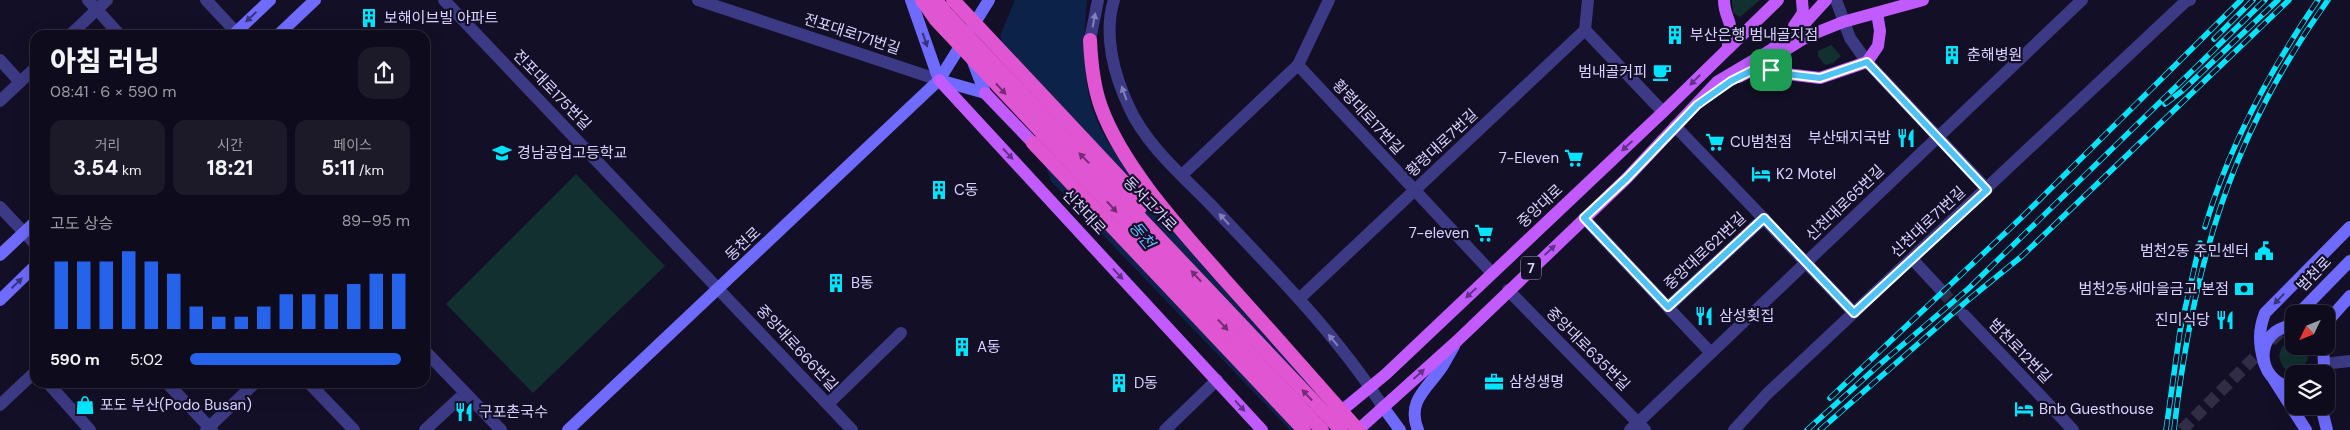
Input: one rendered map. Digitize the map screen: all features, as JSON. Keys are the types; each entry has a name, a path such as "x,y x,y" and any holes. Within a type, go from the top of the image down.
{"highway":[{"path":"911,0 936,20"},
{"name":"동서고가로","path":"922,0 936,20 1320,430"},
{"name":"동서고가로","path":"936,0 945,12 1341,430"},
{"path":"953,0 1124,182 1156,234"},
{"path":"1090,40 1093,79 1101,108 1119,145 1137,172 1190,241 1358,430"},
{"path":"1033,143 1304,430"}],"main road":[{"path":"238,30 270,0"},
{"path":"283,30 315,0"},
{"name":"신천대로","path":"911,0 939,80 1262,430"},
{"path":"945,0 953,9 985,93 1033,143"},
{"name":"동천로","path":"568,430 939,80 989,0"},
{"path":"1724,0 1732,26 1732,34 1727,48"},
{"name":"중앙대로","path":"1320,430 1370,387 1492,273 1663,112 1778,0"},
{"name":"7","path":"1782,42 1803,13 1802,0"},
{"name":"7","path":"1358,430 1457,340 1627,178 1717,82 1782,42 1805,23 1826,0"},
{"path":"1697,105 1731,81 1753,70 1808,36 1843,22 1923,0"},
{"path":"1753,70 1820,78 1867,62 1878,46 1880,31 1877,13"},
{"path":"939,80 985,93"},
{"path":"0,256 30,227"},
{"path":"2306,430 2264,363 2259,342 2259,327 2265,313 2350,227"},
{"name":"범천로","path":"2307,305 2350,260"},
{"path":"0,300 30,271"},
{"path":"2335,313 2350,296"},
{"path":"2264,363 2263,353 2272,335 2285,329"},
{"path":"1418,430 1414,422 1414,407 1422,390 1441,368 1457,340"},
{"path":"2274,380 2285,386"},
{"path":"1383,407 1400,430"},
{"path":"2323,415 2327,430"}],"street":[{"path":"88,0 115,30"},
{"path":"75,30 107,0"},
{"path":"206,0 231,30"},
{"name":"전포대로175번길","path":"444,0 719,289"},
{"name":"전포대로171번길","path":"698,0 939,80"},
{"path":"1090,40 1098,0"},
{"path":"1114,0 1109,40 1117,75 1129,107 1149,139 1299,299 1370,387 1383,407"},
{"path":"1182,175 1298,65 1329,0"},
{"path":"1588,0 1585,30 1663,112"},
{"path":"1836,0 1843,22 1867,62 1987,190"},
{"name":"신천대로65번길","path":"1637,427 1711,353 2082,0"},
{"name":"신천대로71번길","path":"1734,430 1767,394 2188,0"},
{"name":"황령대로7번길","path":"1299,299 1585,30"},
{"path":"0,60 20,82"},
{"name":"황령대로17번길","path":"1298,65 1414,192 1492,273"},
{"path":"0,101 30,73"},
{"name":"중앙대로621번길","path":"1675,126 1854,313"},
{"path":"0,206 30,239"},
{"path":"1584,218 1711,353"},
{"name":"중앙대로621번길","path":"1668,307 1764,218"},
{"path":"1912,260 1941,290"},
{"name":"중앙대로666번길","path":"719,289 852,430"},
{"name":"중앙대로635번길","path":"1508,290 1637,427"},
{"name":"범천로12번길","path":"1964,315 2073,430"},
{"path":"828,404 901,333"},
{"path":"430,356 501,430"},
{"path":"2335,365 2350,361"},
{"path":"0,404 30,377"},
{"path":"1165,430 1217,380"},
{"path":"52,388 90,430"},
{"path":"171,388 209,429 250,388"},
{"path":"314,388 354,430"},
{"path":"425,430 465,392"}],"green space":[{"path":"1732,0 1760,0 1740,17 1733,13"},
{"path":"1831,45 1841,56 1833,63 1825,65 1818,56 1818,51"},
{"path":"576,174 665,266 533,393 446,304"},
{"path":"2285,344 2285,355 2307,355 2308,359 2304,365 2285,365 2284,368 2280,361 2280,351"}],"water":[{"name":"동천","path":"1015,0 1087,0 1084,48 1086,80 1094,112 1112,148 1179,234 1257,319 1364,430 1290,430 1051,181 1000,36"}],"tunnel":[{"path":"1941,290 1964,315"},
{"path":"2182,430 2285,327"}],"railway":[{"path":"1830,398 2020,219 2241,0"},
{"path":"2214,39 2253,0"},
{"path":"1807,430 1968,289 2265,0"},
{"path":"2165,104 2182,91 2278,0"},
{"path":"1820,430 1968,300 2022,256 2289,0"},
{"path":"2205,227 2226,167 2252,109 2283,53 2318,0"},
{"path":"2174,430 2192,312 2221,204 2241,153 2265,102 2294,51 2328,0"},
{"path":"2166,430 2180,331 2200,243"}],"place":[{"name":"보해이브빌 아파트","path":"369,18"},
{"name":"부산은행 범내골지점","path":"1675,35"},
{"name":"춘해병원","path":"1952,55"},
{"name":"범내골커피","path":"1662,72"},
{"name":"부산돼지국밥","path":"1906,138"},
{"name":"CU범천점","path":"1715,142"},
{"name":"경남공업고등학교","path":"502,153"},
{"name":"7-Eleven","path":"1574,158"},
{"name":"K2 Motel","path":"1761,174"},
{"name":"C동","path":"939,190"},
{"name":"7-eleven","path":"1484,233"},
{"name":"범천2동 주민센터","path":"2264,251"},
{"name":"B동","path":"836,283"},
{"name":"범천2동새마을금고 본점","path":"2244,289"},
{"name":"삼성횟집","path":"1704,316"},
{"name":"진미식당","path":"2225,320"},
{"name":"A동","path":"962,347"},
{"name":"삼성생명","path":"1494,382"},
{"name":"D동","path":"1119,383"},
{"name":"포도 부산(Podo Busan)","path":"85,405"},
{"name":"Bnb Guesthouse","path":"2024,409"},
{"name":"구포촌국수","path":"464,412"}],"route":[{"path":"1867,62 1987,190 1854,313 1764,218 1668,307 1584,218 1627,178 1697,105 1731,81 1753,70 1771,70 1791,76 1820,78 1844,72 1867,62"}]}
